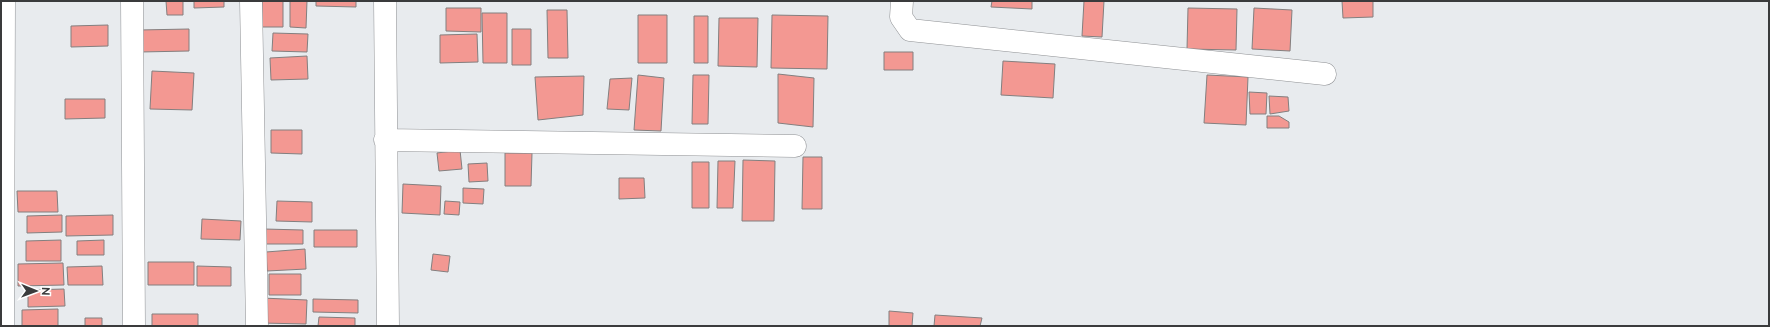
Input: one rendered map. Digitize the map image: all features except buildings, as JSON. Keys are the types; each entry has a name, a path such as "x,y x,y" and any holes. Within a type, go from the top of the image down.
{"street":[{"path":"3,326 4,1"},
{"path":"132,1 134,326"},
{"path":"251,1 258,326"},
{"path":"385,1 385,140 388,326"},
{"path":"902,1 901,17 910,30 1325,74"},
{"path":"385,140 795,146"}]}
